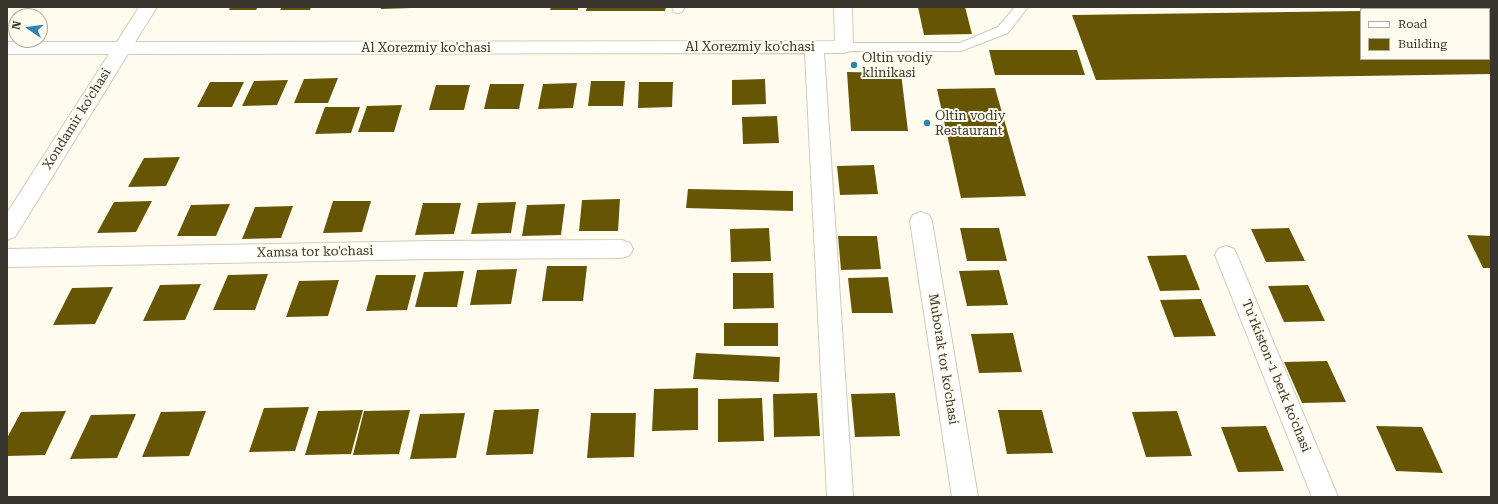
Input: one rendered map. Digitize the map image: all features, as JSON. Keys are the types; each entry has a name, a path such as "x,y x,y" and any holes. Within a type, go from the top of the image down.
{"street":[{"name":"Xondamir ko'chasi","path":"7,231 148,7"},
{"path":"843,7 844,47"},
{"path":"814,47 840,497"},
{"name":"Al Xorezmiy ko'chasi","path":"7,48 844,47"},
{"name":"Muborak tor ko'chasi","path":"921,221 965,497"},
{"name":"Xamsa tor ko'chasi","path":"7,258 432,250 622,249"},
{"name":"Tu'rkiston-1 berk ko'chasi","path":"1226,255 1325,497"}],"lane":[{"path":"844,47 961,47 1003,30 1022,7"}],"building":[{"path":"230,7 258,7 256,10 229,10"},
{"path":"282,7 311,7 310,10 280,10"},
{"path":"381,7 411,7 411,8 381,9"},
{"path":"551,7 578,7 578,10 550,10"},
{"path":"587,7 666,7 665,11 586,11"},
{"path":"918,7 965,7 972,34 924,35"},
{"path":"1360,11 1360,60 1490,60 1490,14 1491,74 1096,80 1072,15"},
{"path":"989,50 1077,50 1085,75 995,75"},
{"path":"847,72 901,73 908,131 851,131"},
{"path":"338,78 328,103 294,103 304,79"},
{"path":"765,79 766,104 732,105 732,80"},
{"path":"288,80 277,105 242,106 254,81"},
{"path":"591,81 625,81 623,106 588,106"},
{"path":"210,82 244,82 232,107 197,107"},
{"path":"639,82 673,82 672,107 638,108"},
{"path":"577,83 573,108 538,109 543,84"},
{"path":"490,84 524,84 519,109 484,109"},
{"path":"436,85 470,85 464,110 429,110"},
{"path":"995,88 1026,196 961,198 937,89"},
{"path":"402,105 394,132 358,132 367,106"},
{"path":"325,107 360,107 351,133 315,134"},
{"path":"777,116 779,143 743,144 742,117"},
{"path":"180,157 166,186 128,187 144,158"},
{"path":"874,165 878,194 840,195 837,166"},
{"path":"688,189 793,191 793,211 686,208"},
{"path":"620,199 618,231 579,231 582,200"},
{"path":"152,201 136,232 97,233 114,202"},
{"path":"333,201 371,201 362,232 323,233"},
{"path":"516,202 511,233 471,234 478,203"},
{"path":"423,203 461,203 454,234 415,235"},
{"path":"230,204 216,236 177,236 191,205"},
{"path":"565,204 561,235 522,236 527,205"},
{"path":"293,206 281,238 242,239 255,207"},
{"path":"769,228 771,261 731,262 730,229"},
{"path":"960,228 999,228 1007,261 967,261"},
{"path":"1289,228 1305,261 1266,262 1251,229"},
{"path":"1467,235 1491,236 1491,268 1483,268"},
{"path":"838,236 877,236 881,269 841,270"},
{"path":"1186,255 1200,290 1160,291 1147,256"},
{"path":"547,266 587,266 583,301 542,301"},
{"path":"517,269 511,304 470,305 477,270"},
{"path":"999,270 1008,305 967,306 959,271"},
{"path":"464,271 457,307 415,307 424,272"},
{"path":"733,273 773,273 774,308 733,309"},
{"path":"268,274 255,310 213,310 228,275"},
{"path":"376,275 416,275 407,310 366,311"},
{"path":"888,277 893,313 852,313 848,278"},
{"path":"339,280 328,316 286,317 299,281"},
{"path":"201,284 185,320 143,321 160,285"},
{"path":"1308,285 1325,321 1284,322 1268,286"},
{"path":"113,287 95,324 53,325 72,288"},
{"path":"1201,299 1216,336 1174,337 1160,300"},
{"path":"724,323 778,323 778,346 724,346"},
{"path":"1013,333 1022,372 979,373 971,334"},
{"path":"696,353 780,357 779,382 693,379"},
{"path":"1327,361 1346,402 1302,403 1284,362"},
{"path":"698,388 698,430 652,431 654,389"},
{"path":"817,393 820,436 774,437 773,394"},
{"path":"895,393 900,436 855,437 851,394"},
{"path":"762,398 764,441 718,442 718,399"},
{"path":"309,407 295,451 249,452 264,408"},
{"path":"539,409 533,454 486,455 494,410"},
{"path":"363,410 351,454 305,455 318,411"},
{"path":"410,410 399,454 353,455 364,411"},
{"path":"998,410 1042,410 1053,453 1007,454"},
{"path":"66,411 45,455 7,456 7,438 21,412"},
{"path":"206,411 189,456 142,457 161,412"},
{"path":"1177,411 1192,456 1146,457 1132,412"},
{"path":"465,413 456,458 410,459 420,414"},
{"path":"591,413 636,413 634,457 587,458"},
{"path":"136,414 117,458 70,459 91,415"},
{"path":"1266,426 1284,471 1238,472 1221,427"},
{"path":"1376,426 1422,427 1443,473 1396,471"}],"place":[{"name":"Oltin vodiy klinikasi","path":"854,65"},
{"name":"Oltin vodiy Restaurant","path":"927,123"}]}
